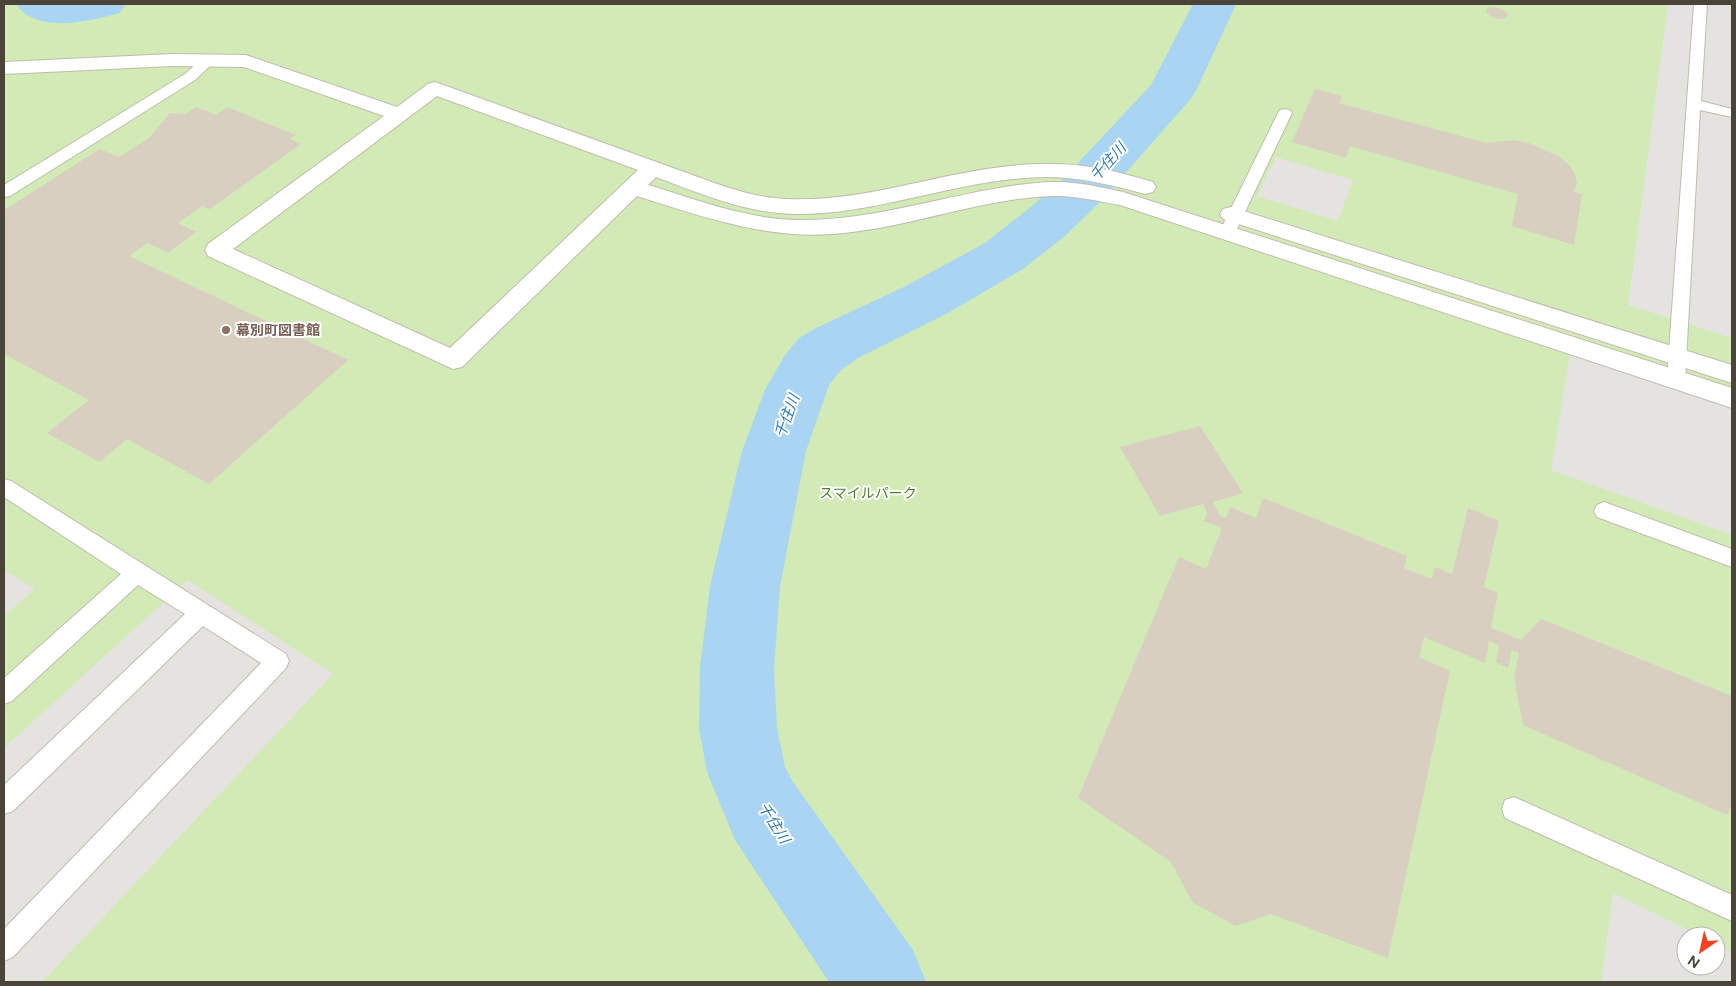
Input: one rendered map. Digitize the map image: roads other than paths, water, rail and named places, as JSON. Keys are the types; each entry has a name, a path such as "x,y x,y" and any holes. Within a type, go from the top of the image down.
{"street":[{"path":"4,68 172,60 246,61 398,114"},
{"path":"653,168 453,360 216,250 435,88 653,168 734,198 784,206 832,204 982,177 1028,171 1059,180 1129,191 1677,368 1732,398"},
{"path":"633,187 725,216 760,224 801,228 849,225 887,219 1059,180"},
{"path":"1677,368 1732,374"}],"lane":[{"path":"1677,368 1700,4"},
{"path":"4,192 190,77 208,61"},
{"path":"1694,104 1732,113"},
{"path":"1231,224 1285,113"},
{"path":"4,487 278,661 4,948"},
{"path":"1604,511 1732,558"},
{"path":"4,693 137,573"},
{"path":"4,802 201,612"},
{"path":"1514,809 1732,908"}],"waterway":[{"name":"千住川","path":"38,4 46,8 62,11 104,4"},
{"name":"千住川","path":"881,982 764,811 747,772 738,728 737,668 745,586 774,451 796,390 806,371 820,354 837,343 926,300 1004,256 1046,223 1081,191 1172,91 1214,4"}],"place":[{"name":"幕別町図書館","path":"226,330"}],"park label":[{"name":"スマイルパーク","path":"868,493"}]}
